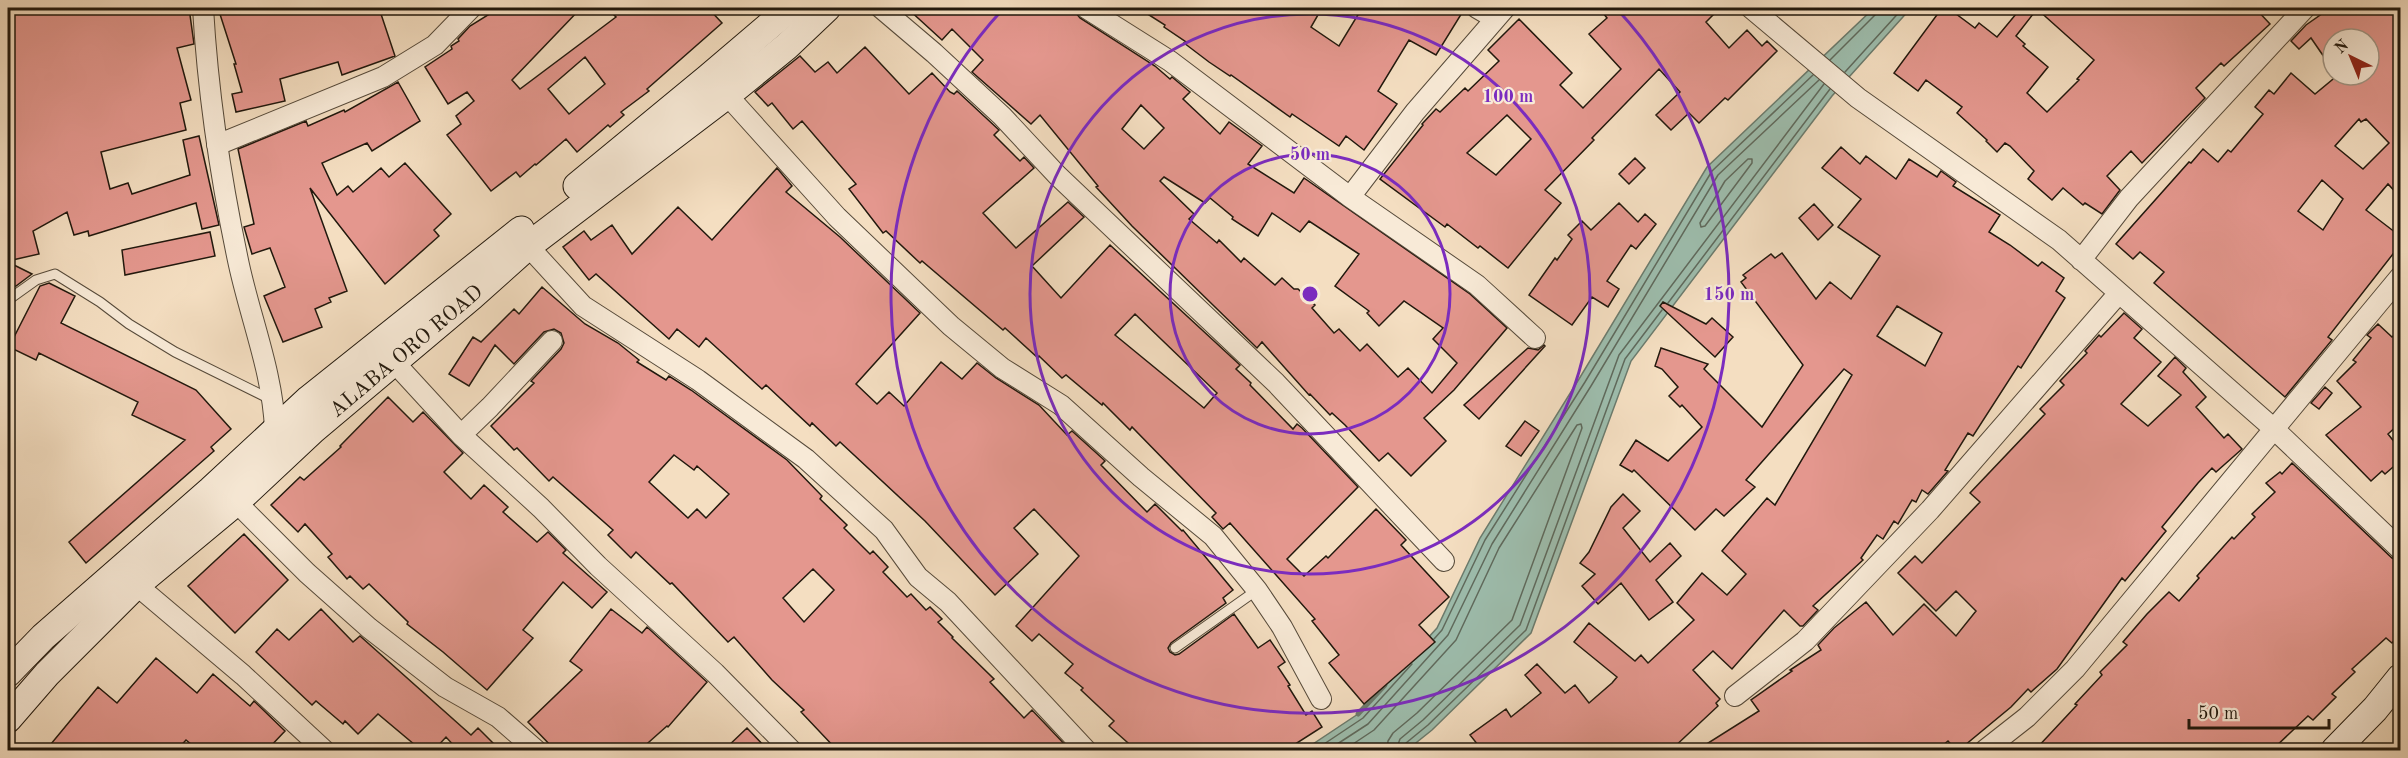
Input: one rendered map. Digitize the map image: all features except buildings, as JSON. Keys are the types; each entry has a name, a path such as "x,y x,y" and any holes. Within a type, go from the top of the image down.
{"main road":[{"name":"ALABA ORO ROAD","path":"8,719 127,577 211,489 309,399 626,146 790,8"},
{"name":"ALABA ORO ROAD","path":"8,673 43,637 237,502 286,453 528,246 727,95 787,46 827,8"},
{"path":"2348,746 2400,678"}],"street":[{"path":"203,8 217,145 239,265 274,401 275,430"},
{"path":"217,145 383,77 435,45 471,8"},
{"path":"881,8 1002,116 1057,175 1248,357 1444,561"},
{"path":"1086,8 1170,61 1350,197 1477,285 1535,338"},
{"path":"1350,197 1415,112 1500,13 1477,8"},
{"path":"1751,8 1858,98 2059,240 2273,428 2400,549"},
{"path":"2081,260 2129,198 2306,8"},
{"path":"727,95 837,217 951,326 1002,368 1061,405 1141,477 1213,536 1257,590 1282,627 1321,699"},
{"path":"528,246 583,306 699,380 806,459 884,530 918,577 948,602 1086,750"},
{"path":"1985,750 2027,717 2075,669 2400,277"},
{"path":"1735,696 1805,641 1930,510 2119,293"},
{"path":"461,435 552,341"},
{"path":"393,362 461,435 541,508 598,566 715,673 791,750"},
{"path":"237,502 307,573 369,628 445,687 498,717 536,750"},
{"path":"127,577 243,675 324,750"}],"lane":[{"path":"8,300 36,280 55,274 100,302 129,324 176,352 274,401"},
{"path":"1175,648 1257,590"}],"water":[{"path":"1874,8 1911,8 1832,96 1631,361 1531,633 1432,730 1407,750 1304,750 1358,714 1437,628 1480,538 1707,167"}],"waterway":[{"path":"1358,714 1385,685"}]}
